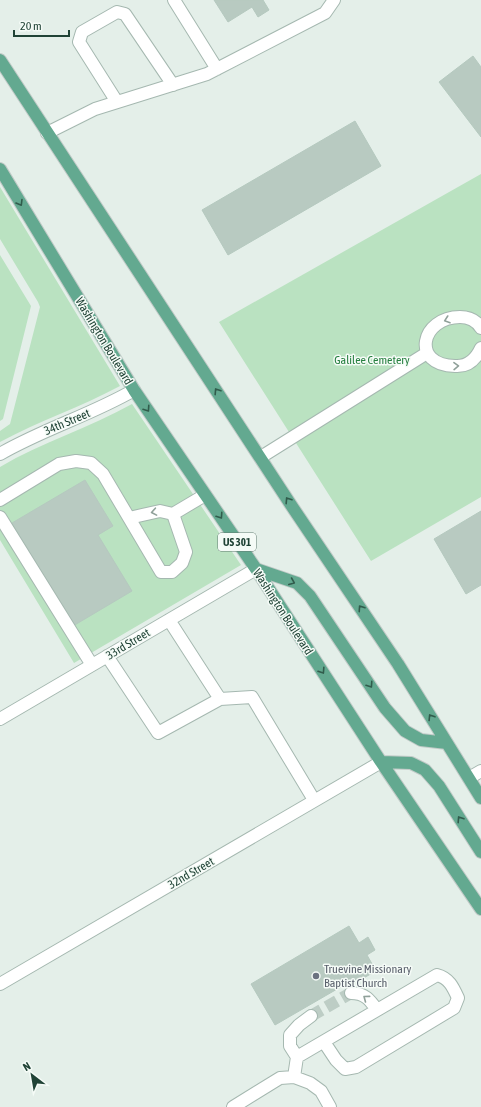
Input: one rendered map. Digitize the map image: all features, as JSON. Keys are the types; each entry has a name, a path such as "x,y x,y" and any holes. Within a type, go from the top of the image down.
{"main road":[{"path":"0,60 260,458 398,664 481,798"},
{"name":"Washington Boulevard","path":"0,169 134,390 256,569 381,762 481,909"},
{"path":"256,569 297,583 310,596 385,708 405,731 421,740 447,743"},
{"path":"381,762 411,763 425,770 438,786 481,852"}],"street":[{"path":"174,0 217,69"},
{"path":"48,133 95,109 207,74 325,13 334,0"},
{"path":"117,102 79,42 82,32 117,12 125,14 173,85"},
{"path":"481,326 471,319 463,317 445,319 432,329 426,340 427,353 437,363 450,366 461,366 467,364 476,357 481,348"},
{"path":"260,458 427,353"},
{"name":"34th Street","path":"0,454 37,435 110,404 134,390"},
{"path":"0,500 59,464 76,461 91,464 103,474 161,572 172,572 182,563 186,552 173,514"},
{"path":"130,518 160,511 173,514 205,495"},
{"path":"0,517 92,665"},
{"name":"33rd Street","path":"0,720 256,569"},
{"path":"168,620 220,699"},
{"path":"107,656 158,733 220,699 252,697 314,800"},
{"name":"32nd Street","path":"0,984 381,762"},
{"path":"468,778 481,771"},
{"path":"297,1057 437,975 444,977 452,985 458,998 454,1008 356,1068 345,1069 336,1060 324,1042"},
{"path":"351,993 358,993 368,998 377,1010"},
{"path":"294,1077 297,1057 290,1046 290,1035 299,1025 311,1016"},
{"path":"233,1107 280,1078 294,1077 310,1083 321,1091 330,1107"}],"green space":[{"name":"Galilee Cemetery","path":"481,174 481,497 371,561 219,322"},
{"path":"0,187 120,386 0,442 0,431 10,424 40,307 0,239"},
{"path":"0,255 31,306 3,419 0,421"},
{"path":"132,404 241,565 74,663 0,540 0,467 32,450 116,413"}],"building":[{"path":"214,0 263,0 269,10 258,17 252,7 228,22"},
{"path":"473,56 481,67 481,137 439,82"},
{"path":"355,121 381,166 228,255 202,210"},
{"path":"85,480 113,526 98,535 132,591 73,626 12,523"},
{"path":"481,511 481,585 466,594 434,539"},
{"name":"Truevine Missionary Baptist Church","path":"349,926 359,943 368,937 375,950 367,955 376,971 353,984 351,981 275,1025 251,984"}],"tunnel":[{"path":"311,1016 351,993"}],"place":[{"name":"Truevine Missionary Baptist Church","path":"316,976"}]}
